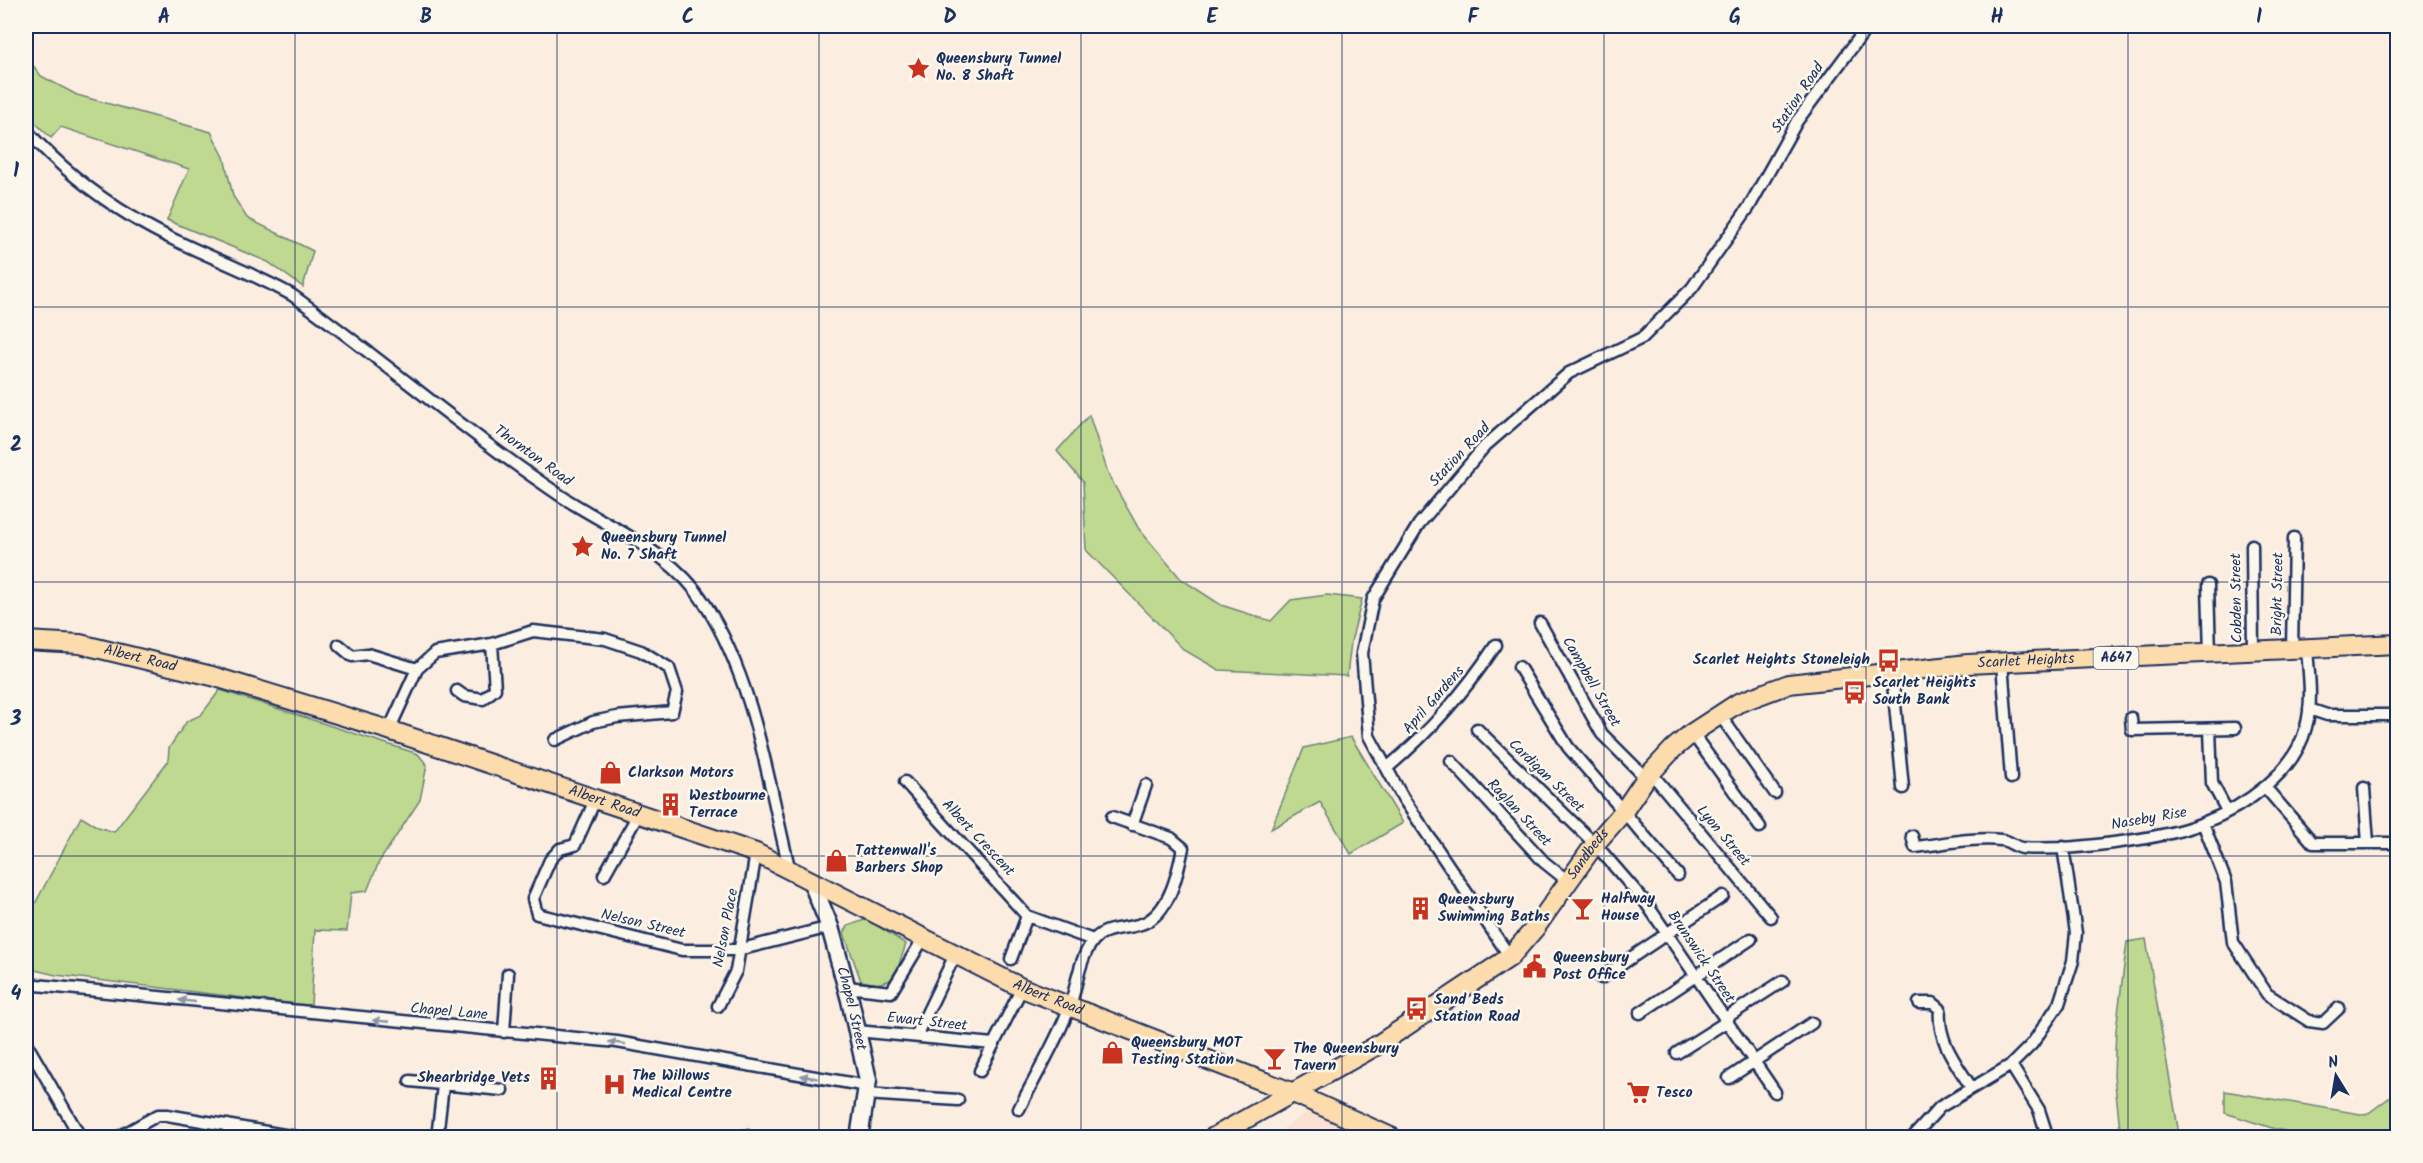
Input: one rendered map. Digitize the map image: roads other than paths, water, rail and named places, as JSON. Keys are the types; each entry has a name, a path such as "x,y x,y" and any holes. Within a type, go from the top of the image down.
{"main road":[{"name":"Albert Road","path":"26,641 80,644 208,675 389,730 756,853 1022,988 1291,1092 1393,1137"},
{"name":"Scarlet Heights","path":"1835,679 2002,663 2397,644"},
{"name":"Sandbeds","path":"1291,1092 1376,1046 1510,957 1649,776 1673,749 1692,734 1738,703 1790,684 1835,679"},
{"name":"A647","path":"1212,1137 1291,1092"}],"street":[{"name":"Station Road","path":"1510,957 1403,798 1369,736 1362,653 1373,599 1419,524 1485,446 1569,373 1642,338 1692,288 1749,207 1797,121 1868,26"},
{"name":"Thornton Road","path":"26,130 54,161 98,195 133,218 249,271 292,295 562,496 628,535 678,572 705,603 738,672 751,709 790,871"},
{"name":"Bright Street","path":"2294,538 2299,650"},
{"name":"Cobden Street","path":"2252,545 2253,652"},
{"path":"2208,585 2210,654"},
{"name":"Campbell Street","path":"1540,623 1602,734 1649,776"},
{"path":"389,730 417,669 435,653 492,644 533,631 605,639 642,651 669,668 677,692 676,716 601,720 555,740"},
{"path":"457,691 464,696 483,699 495,689 492,644"},
{"path":"339,645 352,656 368,654 417,669"},
{"name":"April Gardens","path":"1387,768 1426,735 1470,684 1496,645"},
{"name":"Naseby Rise","path":"1914,846 2003,840 2020,848 2064,847 2152,836 2204,823 2265,787 2293,757 2306,728 2309,709 2299,650"},
{"path":"2002,663 2011,778"},
{"path":"1518,667 1568,747 1678,875"},
{"path":"1892,673 1903,788"},
{"path":"2309,709 2327,716 2397,715"},
{"path":"1720,715 1775,793"},
{"path":"2131,718 2132,730 2235,728"},
{"name":"Cardigan Street","path":"1476,729 1595,844"},
{"path":"2210,729 2212,783 2227,811"},
{"path":"1692,734 1760,827"},
{"name":"Raglan Street","path":"1451,761 1529,847 1569,882"},
{"name":"Lyon Street","path":"1649,776 1771,917"},
{"name":"Albert Crescent","path":"905,782 1027,916 1093,940"},
{"path":"1132,825 1146,785"},
{"path":"2265,787 2313,843 2393,843"},
{"path":"2364,788 2368,843"},
{"name":"Nelson Street","path":"596,798 575,844 560,849 550,860 533,899 537,914 682,950 738,950 830,927"},
{"path":"604,875 639,813"},
{"path":"1019,1109 1070,1007 1080,970 1093,940 1114,928 1147,922 1161,909 1177,875 1182,848 1171,838 1112,817"},
{"path":"2204,823 2226,882 2233,942 2267,994 2309,1021 2323,1023 2338,1008"},
{"name":"Brunswick Street","path":"1595,844 1646,903 1775,1092"},
{"path":"1912,1137 1940,1107 2011,1065 2048,1023 2059,1004 2073,961 2076,933 2064,847"},
{"name":"Nelson Place","path":"718,1006 736,971 756,853"},
{"name":"Chapel Street","path":"812,883 830,927 847,987 868,1080 859,1137"},
{"path":"1601,978 1723,896"},
{"path":"1011,959 1027,916"},
{"path":"847,987 891,992 923,939"},
{"path":"1640,1013 1750,939"},
{"path":"916,1036 955,955"},
{"path":"504,1032 508,974"},
{"path":"1677,1053 1783,981"},
{"name":"Chapel Lane","path":"26,984 617,1042 866,1090 958,1100"},
{"path":"980,1071 1022,988"},
{"path":"1919,1004 1933,1003 1940,1009 1939,1020 1944,1044 1971,1087"},
{"path":"1729,1078 1812,1023"},
{"name":"Ewart Street","path":"857,1031 993,1044"},
{"path":"26,1043 81,1137"},
{"path":"2011,1065 2039,1110 2048,1137"},
{"path":"410,1082 502,1090"},
{"path":"437,1137 443,1085"},
{"path":"117,1137 158,1115 302,1137"},
{"path":"226,1137 228,1125"},
{"path":"723,1137 747,1136"}],"place":[{"name":"Queensbury Tunnel No. 8 Shaft","path":"918,68"},
{"name":"Queensbury Tunnel No. 7 Shaft","path":"583,547"},
{"name":"Scarlet Heights Stoneleigh","path":"1888,660"},
{"name":"Scarlet Heights South Bank","path":"1855,692"},
{"name":"Clarkson Motors","path":"610,773"},
{"name":"Westbourne Terrace","path":"671,805"},
{"name":"Tattenwall's Barbers Shop","path":"837,860"},
{"name":"Halfway House","path":"1583,908"},
{"name":"Queensbury Swimming Baths","path":"1420,909"},
{"name":"Queensbury Post Office","path":"1535,967"},
{"name":"Sand Beds Station Road","path":"1416,1009"},
{"name":"Queensbury MOT Testing Station","path":"1113,1052"},
{"name":"The Queensbury Tavern","path":"1275,1058"},
{"name":"Shearbridge Vets","path":"548,1078"},
{"name":"The Willows Medical Centre","path":"614,1085"},
{"name":"Tesco","path":"1638,1093"}]}
